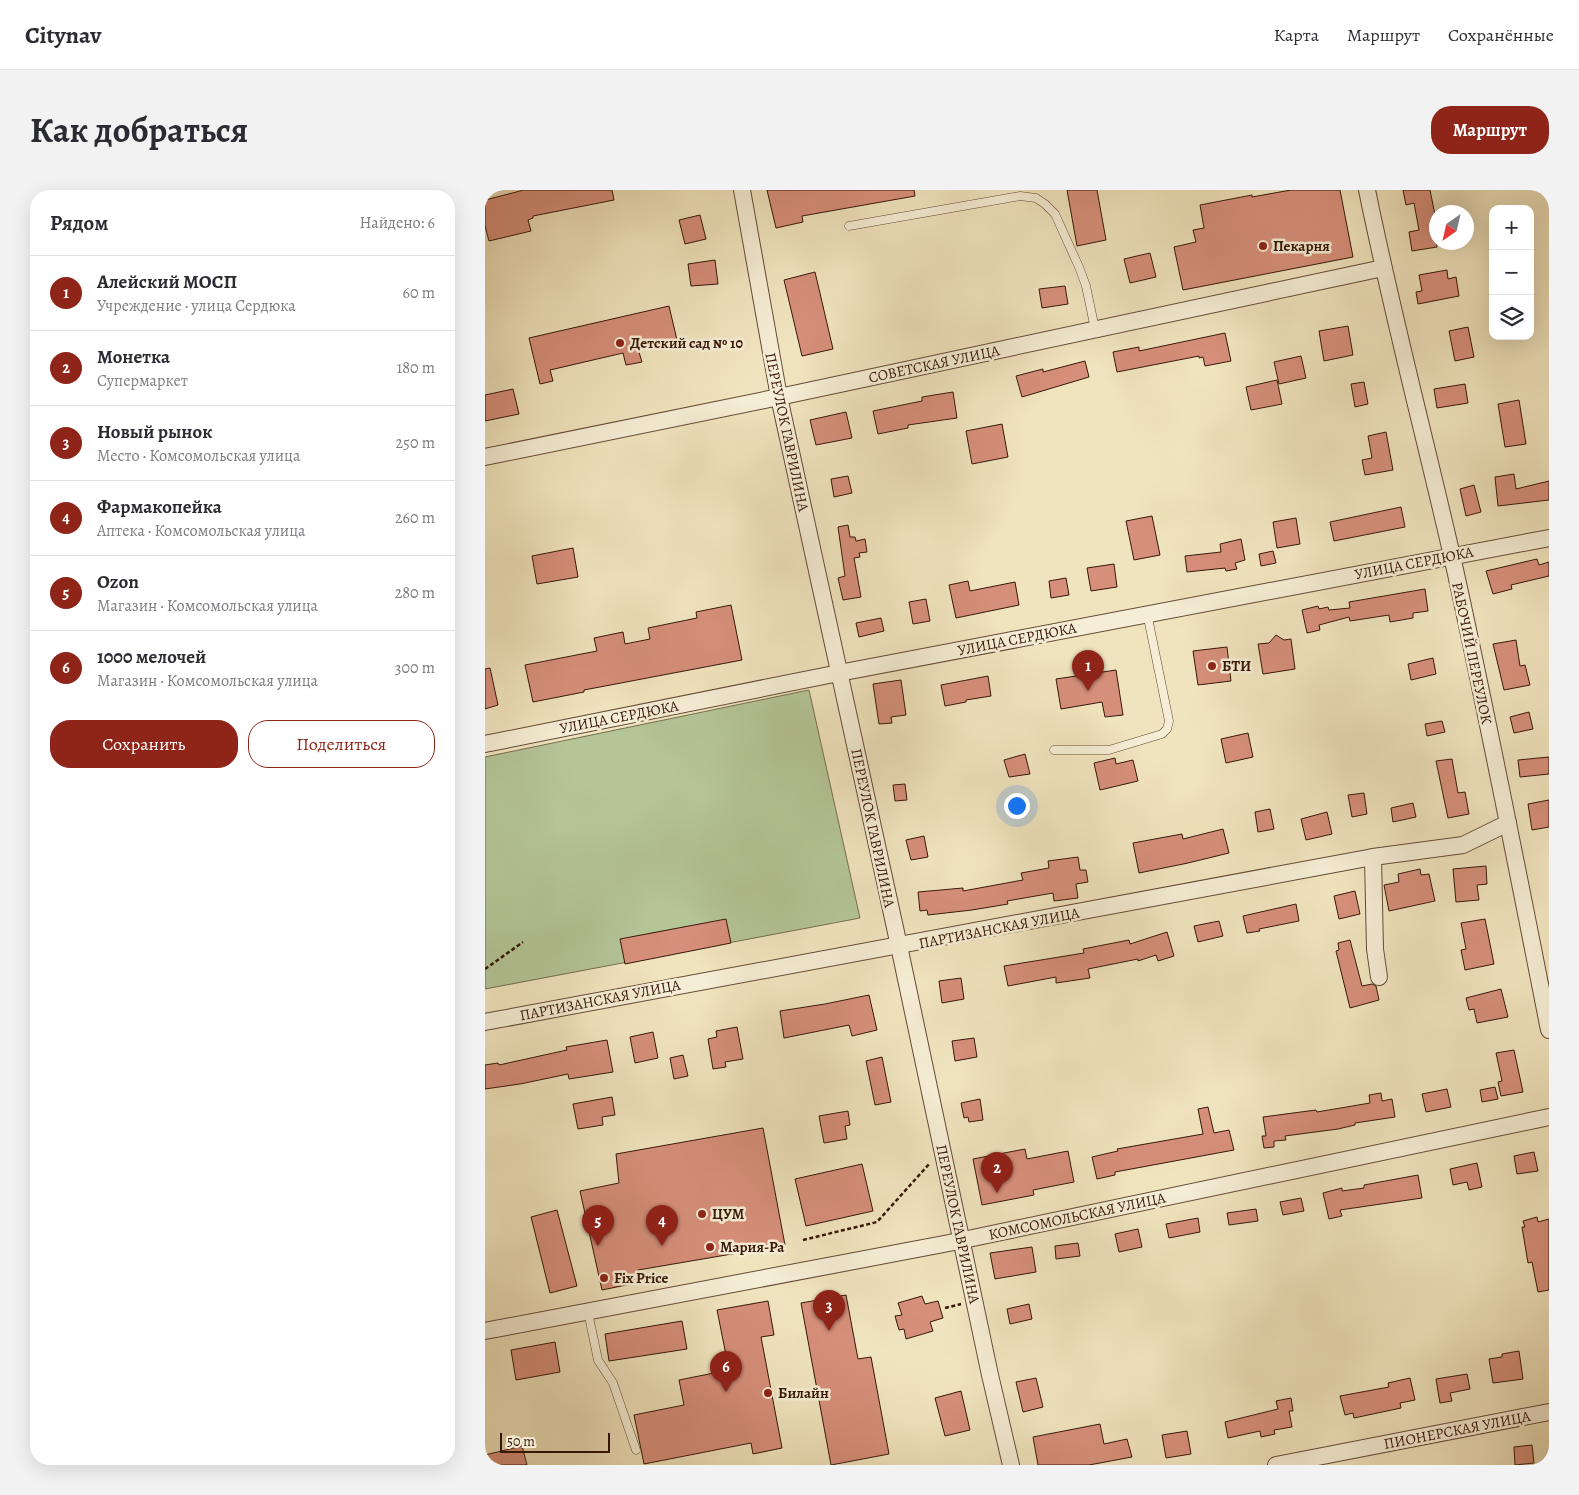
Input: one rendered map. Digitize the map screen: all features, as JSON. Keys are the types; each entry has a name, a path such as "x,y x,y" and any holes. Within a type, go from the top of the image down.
{"street":[{"name":"ПЕРЕУЛОК ГАВРИЛИНА","path":"742,190 779,397 1011,1465"},
{"name":"РАБОЧИЙ ПЕРЕУЛОК","path":"1367,190 1383,268 1452,556 1509,823 1549,1030"},
{"name":"СОВЕТСКАЯ УЛИЦА","path":"485,457 779,397 1383,268"},
{"name":"УЛИЦА СЕРДЮКА","path":"485,744 839,673 1549,538"},
{"name":"ПАРТИЗАНСКАЯ УЛИЦА","path":"485,1022 1373,857 1463,845 1509,823"},
{"path":"1373,857 1375,949 1379,977"},
{"name":"КОМСОМОЛЬСКАЯ УЛИЦА","path":"485,1331 962,1240 1549,1117"},
{"name":"ПИОНЕРСКАЯ УЛИЦА","path":"1276,1465 1549,1412"}],"lane":[{"path":"849,226 1020,196 1036,198 1055,214 1079,267 1092,309 1095,329"},
{"path":"1054,750 1109,750 1154,737 1162,734 1167,729 1169,722 1147,614"},
{"path":"588,1312 598,1360 613,1383 636,1450"}],"path":[{"path":"485,969 523,942"},
{"path":"803,1240 877,1222 931,1162"},
{"path":"945,1308 962,1304"}],"green space":[{"path":"809,690 860,918 485,989 485,757"}],"building":[{"path":"524,190 612,190 614,200 533,216 533,218 528,220 531,231 489,241 485,226 485,200"},
{"path":"767,190 914,190 915,196 802,216 803,222 776,228"},
{"path":"1067,190 1097,190 1106,240 1077,246"},
{"name":"Пекарня","path":"1291,190 1340,190 1353,257 1183,290 1174,247 1196,242 1193,230 1204,228 1200,205"},
{"path":"1403,190 1430,190 1433,205 1429,205 1429,248 1412,251 1409,232 1419,230 1414,203 1406,205"},
{"path":"700,215 706,239 685,244 679,220"},
{"path":"1150,253 1156,277 1130,283 1124,259"},
{"path":"715,260 718,284 691,286 688,264"},
{"path":"1447,270 1448,279 1456,277 1459,296 1418,304 1416,292 1422,291 1419,275"},
{"path":"815,272 833,349 802,356 784,280"},
{"path":"1065,286 1068,304 1042,308 1039,289"},
{"path":"669,306 677,340 638,349 642,362 626,365 623,353 550,370 553,381 540,384 529,338"},
{"path":"1348,326 1353,355 1324,361 1319,331"},
{"path":"1468,327 1474,357 1455,361 1449,331"},
{"path":"1225,333 1231,361 1205,366 1203,357 1199,358 1199,356 1117,372 1113,352 1139,347 1139,351"},
{"path":"1301,356 1306,378 1279,384 1274,362"},
{"path":"1085,361 1089,377 1022,397 1016,376 1043,369 1043,372"},
{"path":"1277,380 1282,404 1251,410 1246,387"},
{"path":"1364,382 1368,404 1355,407 1351,384"},
{"path":"1465,384 1468,403 1437,408 1434,389"},
{"path":"513,389 519,414 485,421 485,395"},
{"path":"953,392 957,418 908,425 908,428 878,434 873,411 922,401 922,397"},
{"path":"1519,400 1526,444 1505,447 1498,404"},
{"path":"846,412 852,438 816,445 810,420"},
{"path":"1002,424 1008,457 972,464 966,431"},
{"path":"1386,432 1393,470 1365,475 1362,460 1372,458 1368,436"},
{"path":"1514,474 1516,489 1549,481 1549,500 1498,506 1495,477"},
{"path":"848,476 852,493 834,497 831,479"},
{"path":"1474,485 1481,512 1466,516 1460,489"},
{"path":"1401,507 1405,527 1334,541 1330,522"},
{"path":"1152,516 1160,555 1134,560 1126,521"},
{"path":"1296,518 1300,544 1277,548 1273,522"},
{"path":"848,525 850,537 855,537 856,541 865,539 867,552 859,553 860,557 854,558 861,597 843,600 838,578 845,576 838,527"},
{"path":"1241,539 1245,560 1235,563 1237,569 1226,571 1225,568 1187,572 1185,556 1221,552 1220,544"},
{"path":"573,548 578,577 537,584 532,556"},
{"path":"1273,551 1276,563 1261,566 1259,554"},
{"path":"1537,559 1539,565 1549,562 1549,576 1511,585 1512,589 1493,594 1486,571"},
{"path":"1114,564 1117,587 1091,591 1087,568"},
{"path":"1066,578 1069,595 1051,598 1049,581"},
{"path":"968,581 970,591 1015,582 1019,605 956,618 949,585"},
{"path":"1425,589 1428,611 1413,613 1413,618 1390,622 1389,615 1350,621 1349,617 1319,625 1320,630 1307,633 1302,610 1318,606 1319,609 1328,607 1329,610 1350,608 1349,602"},
{"path":"926,599 930,621 913,624 909,602"},
{"path":"731,605 742,660 584,690 584,692 533,702 525,665 597,651 594,638 623,632 625,644 650,639 648,628 697,618 696,612"},
{"path":"881,618 884,631 859,637 856,623"},
{"path":"1276,635 1284,640 1291,639 1295,669 1263,674 1258,644 1269,643"},
{"path":"1516,640 1520,666 1525,665 1530,685 1504,690 1493,644"},
{"name":"БТИ","path":"1227,647 1231,681 1198,685 1193,651"},
{"path":"1433,658 1436,674 1411,680 1408,664"},
{"path":"490,668 498,705 485,709 485,669"},
{"path":"1116,670 1123,715 1105,717 1102,702 1061,709 1056,679"},
{"path":"988,676 991,696 945,706 941,685"},
{"path":"901,680 906,715 891,717 892,723 879,724 873,684"},
{"path":"1529,712 1533,729 1514,733 1510,717"},
{"path":"1442,721 1445,732 1427,736 1425,724"},
{"path":"1248,733 1253,757 1226,763 1221,739"},
{"path":"1025,754 1030,774 1009,777 1004,760"},
{"path":"1549,757 1549,774 1520,777 1518,760"},
{"path":"1115,758 1116,764 1133,760 1138,781 1100,790 1094,763"},
{"path":"1452,759 1458,793 1465,792 1469,814 1448,818 1436,761"},
{"path":"905,784 907,800 895,801 893,785"},
{"path":"1364,793 1367,814 1352,817 1348,795"},
{"path":"1549,800 1549,827 1532,830 1528,804"},
{"path":"1413,803 1416,817 1393,822 1391,808"},
{"path":"1270,809 1274,829 1258,832 1255,812"},
{"path":"1327,812 1332,834 1306,840 1301,819"},
{"path":"1223,829 1229,853 1139,873 1133,843 1182,834 1183,839"},
{"path":"924,836 928,857 911,860 906,840"},
{"path":"1078,857 1080,870 1086,870 1088,882 1076,884 1078,898 1054,901 1053,893 1007,901 1008,904 972,910 928,915 927,910 920,911 918,892 963,888 963,891 1023,880 1021,873 1049,868 1048,861"},
{"path":"1486,866 1487,884 1477,885 1479,900 1456,902 1453,869"},
{"path":"1420,869 1421,875 1429,874 1435,901 1389,911 1384,885 1399,882 1398,874"},
{"path":"1355,891 1360,914 1339,919 1334,896"},
{"path":"1296,904 1299,921 1247,933 1243,916"},
{"path":"726,919 731,943 625,964 620,939"},
{"path":"1485,919 1494,964 1465,970 1461,950 1466,949 1461,923"},
{"path":"1219,921 1223,936 1198,942 1194,926"},
{"path":"1167,932 1174,956 1158,961 1156,955 1138,961 1138,959 1088,969 1090,978 1056,983 1056,977 1008,986 1004,966 1084,953 1083,949 1129,940 1130,944"},
{"path":"1350,940 1362,986 1372,984 1376,986 1379,1000 1350,1008 1336,951 1339,950 1338,943"},
{"path":"961,978 964,999 942,1003 939,981"},
{"path":"1501,989 1508,1017 1477,1023 1474,1009 1469,1010 1466,998"},
{"path":"869,995 877,1030 852,1036 849,1025 784,1038 780,1011"},
{"path":"737,1027 743,1059 725,1062 726,1067 713,1069 708,1039 717,1037 716,1031"},
{"path":"653,1032 658,1058 635,1063 630,1037"},
{"path":"974,1038 977,1057 955,1061 952,1041"},
{"path":"607,1040 613,1072 569,1079 568,1074 485,1089 485,1065 498,1063 499,1065 567,1050 566,1047"},
{"path":"1514,1050 1523,1092 1501,1096 1498,1082 1502,1081 1496,1053"},
{"path":"683,1055 688,1076 674,1079 670,1058"},
{"path":"882,1057 891,1102 875,1105 866,1061"},
{"path":"1495,1087 1498,1099 1482,1102 1480,1090"},
{"path":"1447,1089 1451,1107 1426,1112 1422,1094"},
{"path":"1381,1093 1382,1101 1392,1099 1395,1117 1355,1123 1355,1125 1338,1129 1285,1136 1286,1140 1274,1141 1274,1147 1264,1148 1262,1136 1266,1136 1263,1117 1316,1110 1317,1112 1370,1103 1369,1095"},
{"path":"612,1097 615,1115 602,1117 603,1125 578,1129 573,1104"},
{"path":"980,1099 983,1120 969,1122 968,1117 964,1118 961,1103"},
{"path":"1208,1107 1214,1133 1229,1130 1234,1150 1115,1172 1115,1175 1097,1179 1092,1157 1118,1151 1117,1149 1203,1134 1198,1109"},
{"path":"848,1111 850,1125 845,1126 847,1139 824,1143 819,1116"},
{"name":"ЦУМ","path":"763,1128 785,1245 638,1270 641,1282 602,1290 580,1191 619,1183 616,1154"},
{"path":"1025,1149 1027,1159 1068,1151 1074,1182 1033,1190 1034,1195 982,1205 973,1159"},
{"path":"1534,1152 1538,1171 1517,1174 1514,1156"},
{"path":"1477,1163 1482,1187 1469,1190 1467,1182 1453,1185 1450,1169"},
{"path":"862,1164 873,1211 806,1226 795,1179"},
{"path":"1418,1175 1422,1198 1340,1210 1342,1216 1329,1219 1323,1193 1342,1188 1342,1191 1364,1188 1364,1185"},
{"path":"1301,1198 1304,1211 1283,1215 1280,1202"},
{"path":"1256,1209 1258,1221 1229,1225 1227,1213"},
{"path":"557,1210 577,1286 550,1293 531,1217"},
{"path":"1537,1217 1538,1222 1549,1219 1549,1290 1538,1292 1532,1262 1528,1263 1522,1227 1525,1227 1523,1221"},
{"path":"1198,1218 1200,1232 1169,1238 1166,1224"},
{"path":"1138,1229 1142,1247 1119,1252 1115,1234"},
{"path":"1078,1243 1080,1256 1056,1259 1055,1246"},
{"path":"1032,1247 1036,1272 995,1279 990,1253"},
{"path":"846,1295 858,1359 871,1357 889,1454 831,1465 801,1303"},
{"path":"922,1296 925,1304 938,1301 943,1318 930,1322 933,1331 906,1339 904,1329 899,1330 895,1316 902,1315 898,1303"},
{"path":"768,1301 774,1335 761,1337 782,1448 753,1454 751,1443 644,1464 634,1415 684,1405 679,1380 729,1370 717,1310"},
{"path":"1029,1304 1032,1319 1010,1324 1007,1309"},
{"path":"682,1321 687,1349 609,1361 605,1334"},
{"path":"555,1342 560,1372 516,1380 511,1350"},
{"path":"1519,1351 1523,1379 1493,1383 1489,1359"},
{"path":"1467,1374 1470,1389 1450,1393 1452,1401 1440,1403 1436,1379"},
{"path":"1036,1378 1043,1407 1023,1412 1016,1382"},
{"path":"1410,1378 1415,1400 1400,1403 1401,1408 1354,1418 1353,1413 1345,1415 1340,1396 1389,1387 1388,1383"},
{"path":"961,1391 970,1430 945,1436 935,1398"},
{"path":"1291,1398 1293,1411 1289,1411 1292,1427 1274,1430 1275,1434 1261,1437 1260,1431 1228,1438 1225,1422 1278,1409 1276,1401"},
{"path":"1100,1424 1104,1444 1127,1439 1132,1457 1089,1465 1038,1465 1033,1437"},
{"path":"1187,1431 1191,1454 1166,1458 1162,1435"},
{"path":"1532,1445 1534,1463 1515,1465 1514,1447"},
{"path":"522,1446 527,1465 485,1465 485,1455"}],"place":[{"name":"Пекарня","path":"1263,246"},
{"name":"Детский сад № 10","path":"620,343"},
{"name":"БТИ","path":"1212,666"},
{"name":"Алейский МОСП","path":"1088,691"},
{"name":"Монетка","path":"997,1193"},
{"name":"ЦУМ","path":"702,1214"},
{"name":"Ozon","path":"598,1246"},
{"name":"Фармакопейка","path":"662,1246"},
{"name":"Мария-Ра","path":"710,1247"},
{"name":"Fix Price","path":"604,1278"},
{"name":"Новый рынок","path":"829,1331"},
{"name":"1000 мелочей","path":"726,1392"},
{"name":"Билайн","path":"768,1393"}]}
